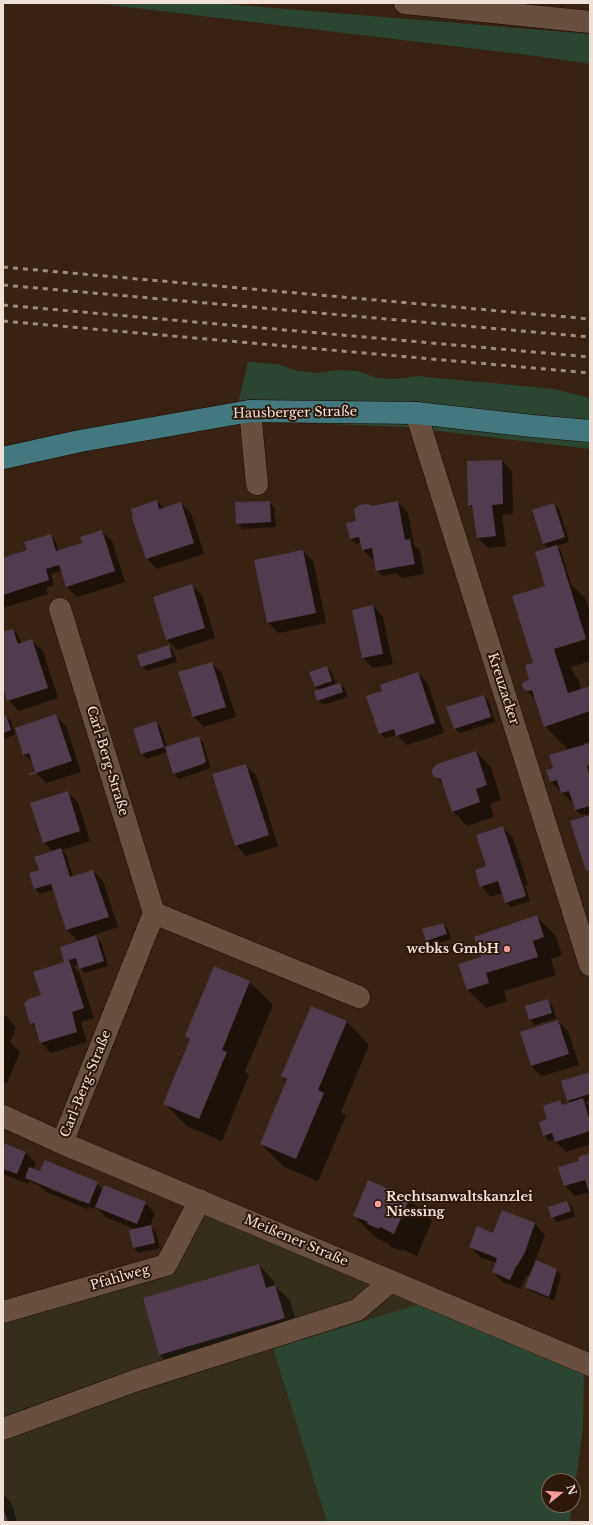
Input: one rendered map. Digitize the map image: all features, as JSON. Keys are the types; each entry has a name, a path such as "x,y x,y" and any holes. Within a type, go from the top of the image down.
{"main road":[{"name":"Hausberger Straße","path":"3,458 80,441 226,414 250,411 416,412 532,426 590,431"}],"street":[{"path":"405,3 460,6 590,22"},
{"path":"250,411 257,484"},
{"name":"Kreuzacker","path":"416,412 590,965"},
{"name":"Carl-Berg-Straße","path":"60,609 154,913 62,1143"},
{"path":"154,913 359,997"},
{"name":"Meißener Straße","path":"3,1116 62,1143 590,1365"},
{"name":"Pfahlweg","path":"3,1312 166,1264 200,1200"},
{"path":"3,1429 137,1380 357,1310 391,1281"}],"shaded area":[{"path":"195,1200 423,1303 273,1348 327,1522 3,1522 3,1313 162,1261"}],"green space":[{"path":"94,3 213,3 590,34 590,64 536,56"},
{"path":"248,362 277,364 298,371 318,373 338,370 358,371 377,378 398,379 417,376 554,389 590,398 590,449 406,427 234,420"},
{"path":"423,1303 584,1369 583,1429 577,1473 541,1473 541,1513 571,1513 570,1522 327,1522 273,1348"}],"building":[{"path":"502,460 503,504 492,505 496,536 477,538 472,505 468,506 467,461"},
{"path":"157,500 159,509 181,502 194,543 146,559 132,518 131,509"},
{"path":"270,501 271,522 236,524 235,502"},
{"path":"398,501 405,540 410,539 415,564 376,571 372,548 362,550 359,537 350,539 346,523 356,521 354,509 359,505 368,504 372,506"},
{"path":"554,503 565,537 543,544 532,510"},
{"path":"102,530 115,571 66,587 59,565 46,569 49,580 3,595 3,558 27,550 24,542 51,534 56,551 82,543 80,537"},
{"path":"557,545 586,639 554,649 568,693 590,686 590,711 544,727 532,690 524,690 522,684 529,680 525,665 533,663 512,596 545,586 535,552"},
{"path":"303,550 316,613 267,623 254,560"},
{"path":"192,584 205,628 166,640 153,597"},
{"path":"373,605 383,654 362,658 352,610"},
{"path":"13,629 18,644 32,639 48,688 7,701 3,687 3,632"},
{"path":"169,645 172,657 141,667 137,655"},
{"path":"212,662 226,707 193,717 178,672"},
{"path":"327,666 332,681 315,687 309,672"},
{"path":"418,672 435,723 396,736 394,729 379,734 366,696 382,691 380,685"},
{"path":"340,683 343,692 317,701 314,691"},
{"path":"484,695 491,717 454,729 446,707"},
{"path":"56,714 72,761 30,775 29,773 35,772 29,753 23,755 15,728"},
{"path":"6,715 11,730 3,733 3,716"},
{"path":"156,721 164,747 141,754 133,729"},
{"path":"199,736 206,761 203,764 173,774 165,747"},
{"path":"590,743 590,765 587,766 590,777 590,806 575,810 569,791 561,793 557,780 550,782 546,770 553,768 549,755"},
{"path":"476,751 487,785 476,789 480,802 452,812 441,779 434,777 432,769 437,764"},
{"path":"246,764 269,835 235,846 212,774"},
{"path":"68,791 80,831 43,843 30,803"},
{"path":"590,815 590,870 586,871 570,821"},
{"path":"503,826 526,896 505,903 498,881 480,887 475,870 486,866 476,835"},
{"path":"61,848 70,877 93,870 109,917 66,930 51,884 34,889 29,873 39,870 34,857"},
{"name":"webks GmbH","path":"537,915 544,937 533,941 538,957 486,973 489,983 467,990 458,964 481,957 474,937"},
{"path":"443,923 447,934 426,941 422,929"},
{"path":"96,935 104,961 79,969 76,958 69,960 84,1008 72,1012 77,1032 40,1043 34,1023 30,1024 24,1003 29,999 41,995 33,972 64,962 60,947"},
{"path":"214,966 250,981 222,1050 227,1052 199,1119 163,1104 190,1039 185,1036"},
{"path":"548,999 552,1013 529,1020 525,1006"},
{"path":"311,1006 347,1021 318,1090 324,1093 296,1159 260,1144 287,1079 281,1076"},
{"path":"558,1020 569,1054 531,1066 520,1032"},
{"path":"590,1072 590,1094 567,1101 561,1081"},
{"path":"583,1098 590,1121 590,1131 555,1142 552,1133 543,1136 539,1122 547,1119 543,1106 560,1100 562,1105"},
{"path":"3,1143 26,1152 17,1174 3,1169"},
{"path":"590,1153 590,1195 585,1180 564,1186 558,1167 579,1161 578,1157"},
{"path":"45,1160 98,1182 89,1204 25,1178 29,1167 40,1171"},
{"path":"368,1180 410,1198 394,1234 380,1227 379,1229 367,1224 368,1222 353,1216"},
{"path":"104,1185 146,1202 137,1224 95,1207"},
{"path":"567,1201 571,1211 551,1218 548,1207"},
{"path":"502,1210 535,1223 525,1252 516,1266 510,1280 492,1272 497,1258 469,1247 477,1226 493,1233"},
{"path":"151,1225 155,1243 133,1248 129,1230"},
{"path":"536,1260 557,1269 549,1297 525,1287"},
{"path":"259,1264 266,1288 275,1285 285,1318 159,1355 143,1298"},
{"path":"3,1508 8,1522 3,1522"}],"railway":[{"path":"3,267 590,319"},
{"path":"3,285 590,337"},
{"path":"3,305 590,357"},
{"path":"3,321 590,373"}],"place":[{"name":"webks GmbH","path":"507,949"},
{"name":"Rechtsanwaltskanzlei Niessing","path":"378,1204"}]}
